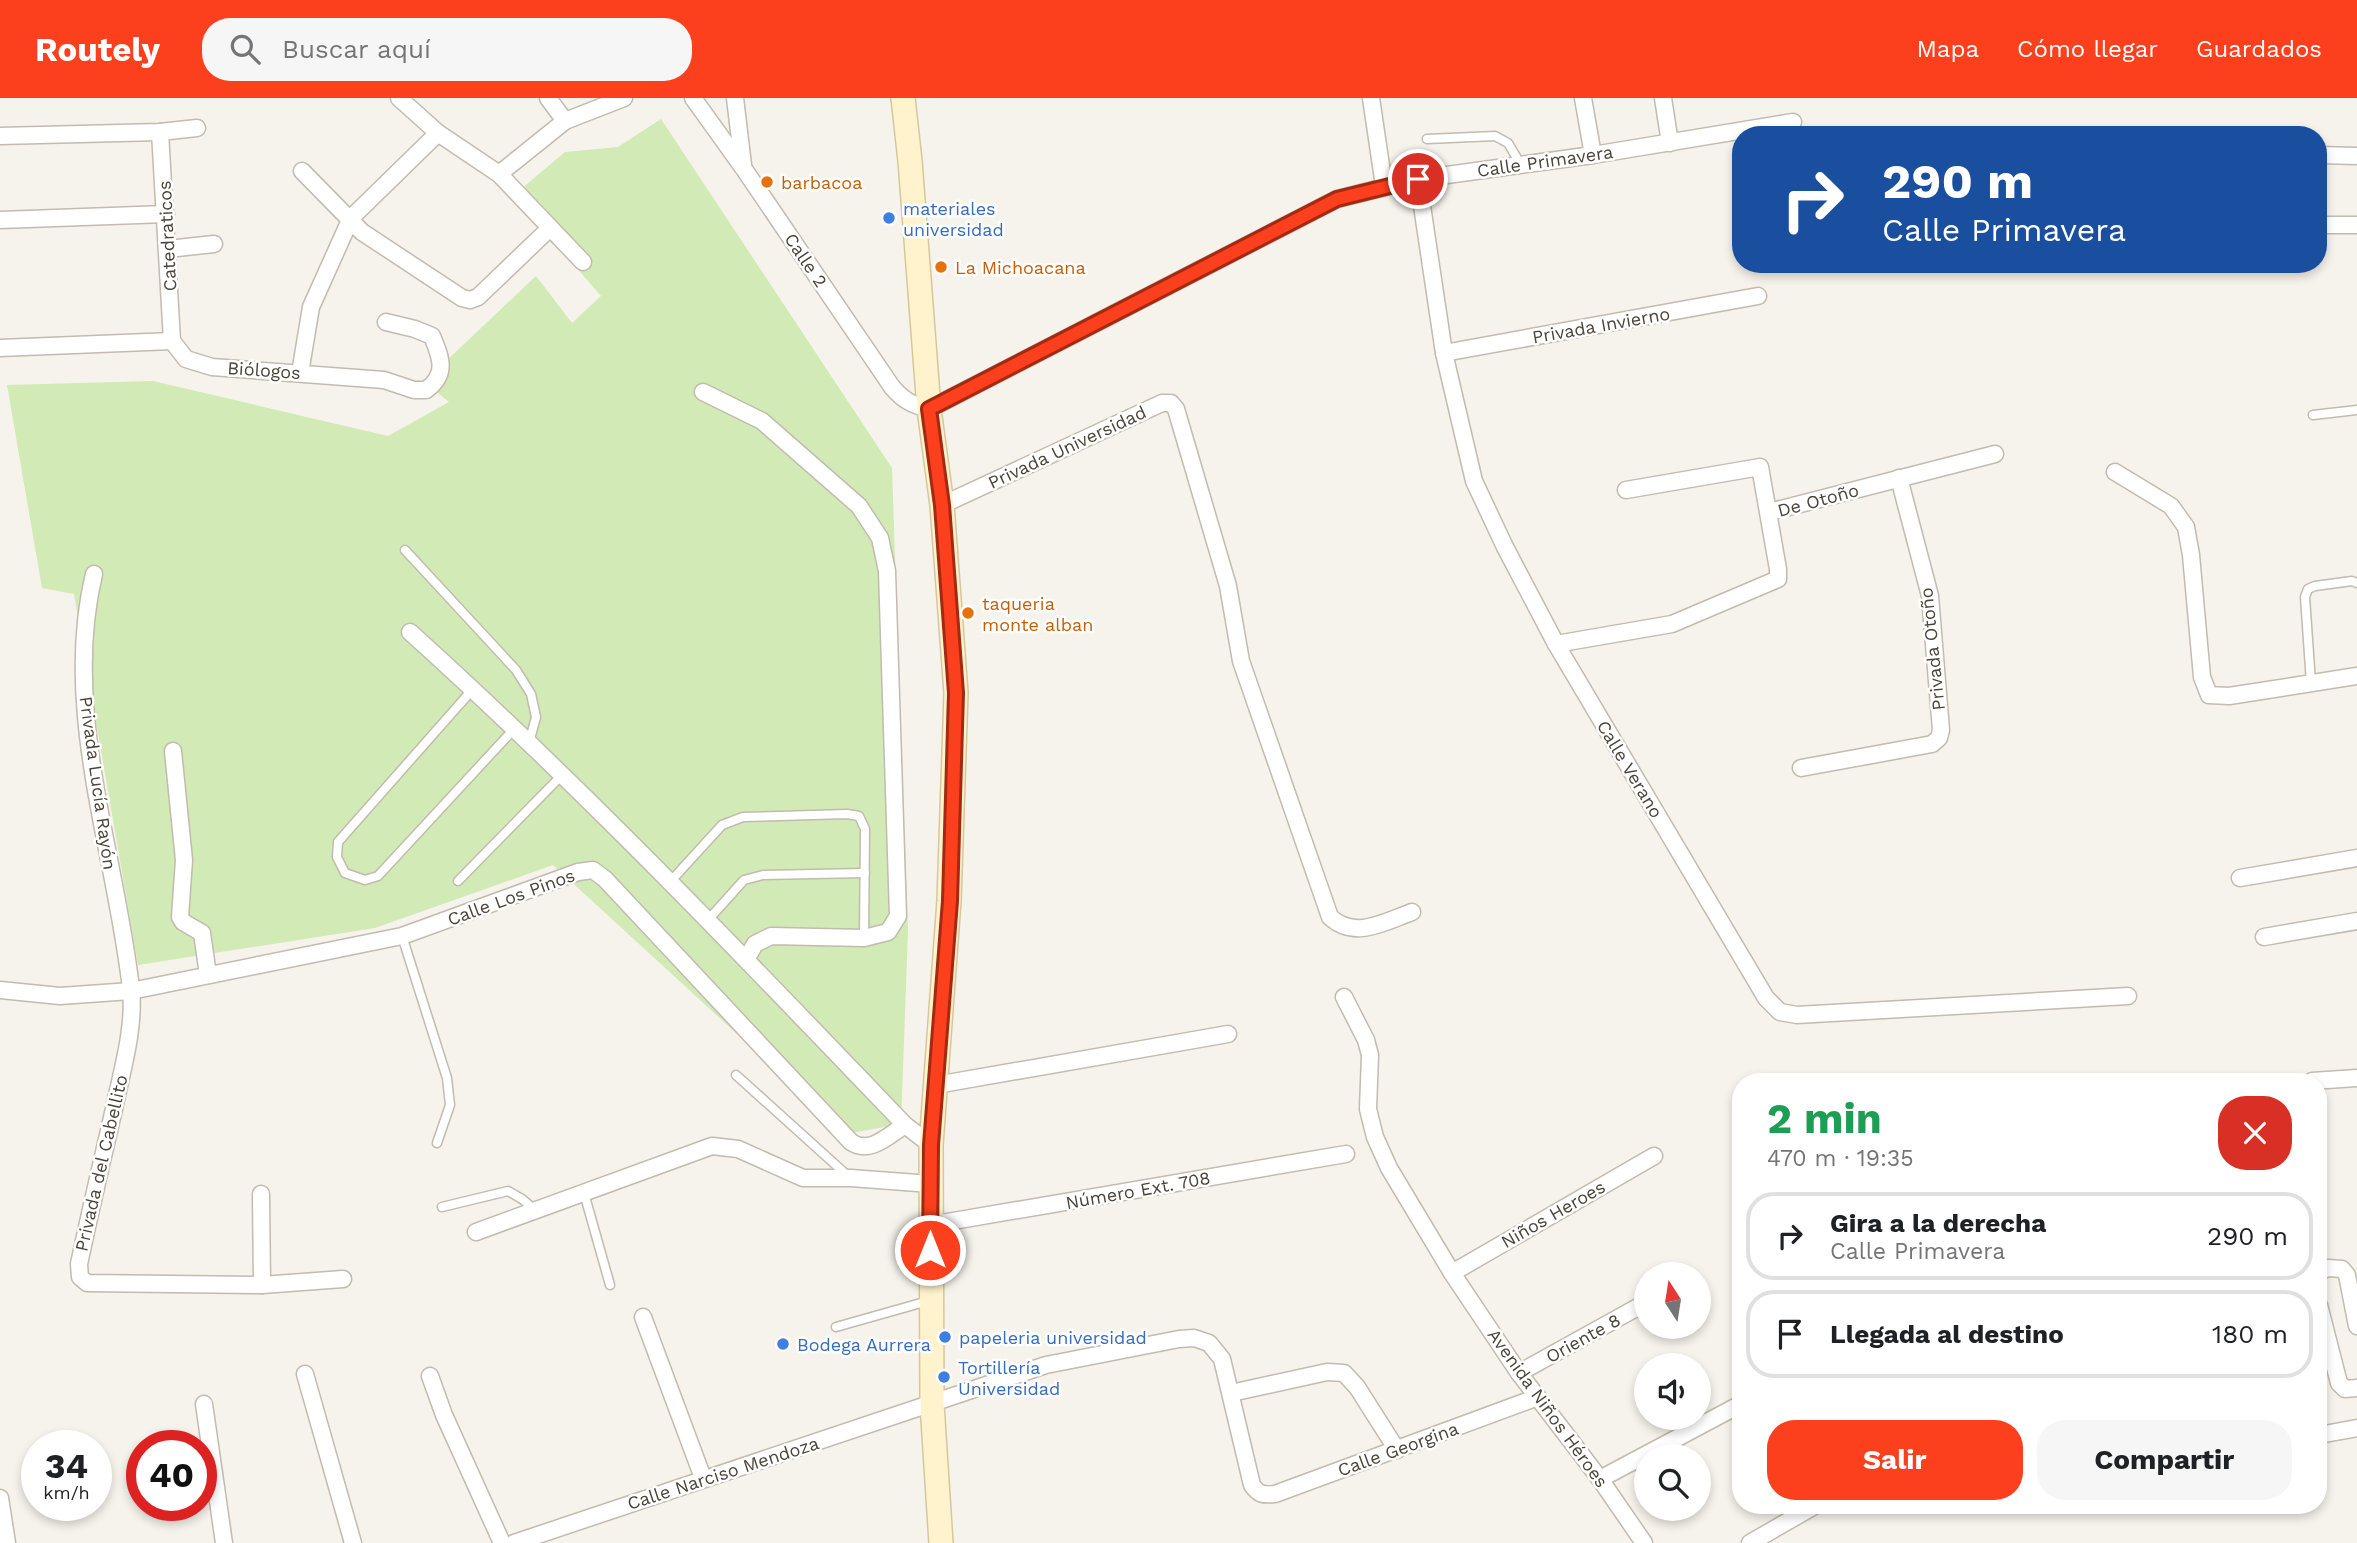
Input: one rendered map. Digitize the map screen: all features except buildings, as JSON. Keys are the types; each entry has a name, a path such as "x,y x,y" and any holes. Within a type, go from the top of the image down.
{"street":[{"path":"399,98 438,133 499,174 583,262"},
{"path":"548,98 565,121"},
{"path":"499,174 565,121 624,98"},
{"name":"Calle 2","path":"693,98 892,387 902,399 914,406 929,409"},
{"path":"735,98 744,169"},
{"path":"903,98 929,409 942,505 956,693 950,901 931,1145 932,1404 941,1543"},
{"path":"1371,98 1384,186"},
{"path":"1583,98 1592,155"},
{"path":"1663,98 1670,143"},
{"name":"Calle Primavera","path":"1770,126 1793,122"},
{"path":"0,136 160,132 197,128"},
{"name":"Catedraticos","path":"160,132 172,341"},
{"name":"Calle Primavera","path":"929,409 1337,199 1418,179 1732,132"},
{"path":"300,373 311,307 351,218 438,133"},
{"path":"2327,155 2357,156"},
{"path":"302,171 362,232 462,298 470,300 478,297 550,228"},
{"name":"Calle Verano","path":"1418,179 1444,353 1474,481 1556,644 1766,998 1780,1012 1797,1015 2128,996"},
{"path":"0,220 166,214"},
{"path":"2327,225 2357,225"},
{"path":"168,248 214,244"},
{"name":"Privada Invierno","path":"1444,353 1758,296"},
{"name":"Biólogos","path":"172,341 186,359 212,367 384,380 414,390 426,390 436,383 442,359 432,336 386,322"},
{"path":"0,348 172,341"},
{"path":"704,392 762,421 859,506 880,538 887,571 898,916 888,932 864,938 771,936 755,944 747,958"},
{"name":"Privada Universidad","path":"942,505 1162,403 1171,403 1176,409 1227,586 1241,661 1330,917 1341,927 1359,930 1412,912"},
{"name":"De Otoño","path":"1556,644 1672,624 1777,579 1779,569 1769,512 1995,454"},
{"path":"1626,491 1760,467 1769,512"},
{"path":"2115,472 2171,506 2186,527 2202,677 2209,695 2229,696 2357,676"},
{"name":"Privada Otoño","path":"1801,768 1932,744 1939,738 1941,730 1930,596 1899,478"},
{"name":"Privada Lucía Rayón","path":"94,574 86,607 84,683 93,770 131,991"},
{"path":"410,632 562,775 747,958 905,1125 931,1145"},
{"path":"173,751 184,860 180,917 183,922 202,933 208,975"},
{"path":"2240,878 2357,858"},
{"name":"Calle Los Pinos","path":"1,988 61,996 131,991 402,936 578,872 593,870 605,879 851,1142 858,1147 872,1146 905,1125"},
{"path":"2264,937 2357,921"},
{"name":"Privada del Cabellito","path":"131,991 128,1045 79,1264 80,1277 88,1283 262,1285 343,1279"},
{"name":"Avenida Niños Héroes","path":"1344,997 1366,1040 1370,1055 1368,1109 1375,1137 1389,1168 1452,1273 1519,1373 1600,1479 1644,1543"},
{"path":"936,1085 1228,1034"},
{"path":"2327,1079 2357,1078"},
{"path":"476,1232 712,1146 738,1149 803,1178 851,1178 931,1184"},
{"name":"Número Ext. 708","path":"930,1225 1346,1154"},
{"name":"Niños Heroes","path":"1452,1273 1654,1156"},
{"path":"261,1194 262,1285"},
{"path":"2327,1268 2342,1269 2347,1275 2357,1326"},
{"name":"Oriente 8","path":"1519,1373 1634,1310"},
{"path":"643,1317 703,1478"},
{"path":"2327,1336 2339,1383 2345,1389 2357,1388"},
{"name":"Calle Narciso Mendoza","path":"514,1543 1046,1364 1179,1339 1203,1339 1216,1349 1222,1359 1249,1474 1258,1493"},
{"path":"1231,1392 1328,1372 1343,1373 1357,1387 1397,1450"},
{"path":"305,1374 353,1543"},
{"path":"430,1376 444,1415 502,1543"},
{"name":"Calle Georgina","path":"1258,1493 1275,1494 1538,1397"},
{"path":"204,1404 224,1543"},
{"path":"1600,1479 1732,1410"},
{"path":"2327,1434 2357,1428"},
{"path":"0,1498 8,1543"},
{"path":"1750,1543 1800,1514"}],"lane":[{"path":"1427,139 1495,136 1508,143 1521,165"},
{"path":"2313,415 2357,410"},
{"path":"405,551 516,670 531,694 536,717 529,743"},
{"path":"2311,683 2305,597 2308,589 2351,581 2357,583"},
{"path":"473,689 338,842 337,857 345,873 365,880 378,876 514,729"},
{"path":"457,881 562,775"},
{"path":"670,882 722,825 743,817 847,814 859,816 865,829 864,938"},
{"path":"708,920 744,880 763,874 865,873"},
{"path":"402,936 447,1078 450,1105 437,1143"},
{"path":"737,1075 851,1178"},
{"path":"442,1207 508,1191 536,1211"},
{"path":"584,1193 610,1284"},
{"path":"836,1327 931,1300"}],"green space":[{"path":"661,119 892,468 908,931 901,1124 846,1134 553,865 375,928 138,965 74,594 42,588 7,385 153,381 388,436 449,402 424,382 536,276 572,323 601,296 514,195 565,152 618,147"}],"place":[{"name":"barbacoa","path":"767,182"},
{"name":"materiales universidad","path":"889,218"},
{"name":"La Michoacana","path":"941,267"},
{"name":"taqueria monte alban","path":"968,613"},
{"name":"papeleria universidad","path":"945,1337"},
{"name":"Bodega Aurrera","path":"783,1344"},
{"name":"Tortillería Universidad","path":"944,1377"}],"route":[{"path":"930,1250 931,1145 950,901 956,693 942,505 929,409 1337,199 1418,179"}]}
